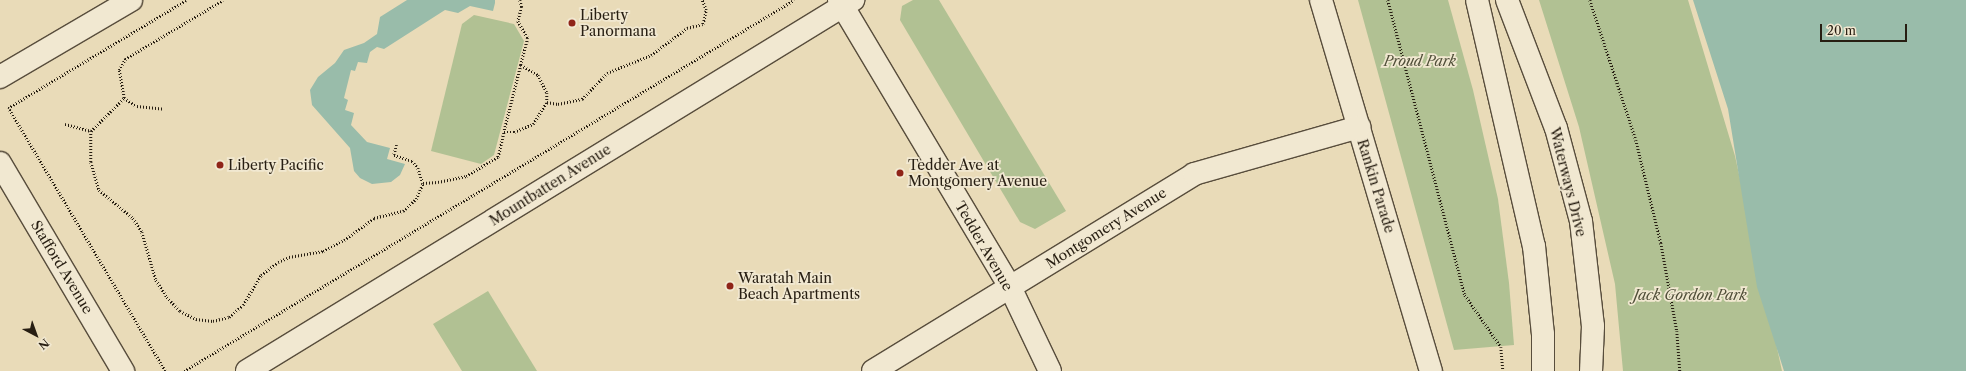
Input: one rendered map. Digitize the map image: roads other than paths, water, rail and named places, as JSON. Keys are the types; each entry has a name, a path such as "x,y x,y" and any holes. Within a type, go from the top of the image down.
{"street":[{"path":"0,77 131,0"},
{"name":"Rankin Parade","path":"1321,0 1431,371"},
{"path":"1476,0 1526,201 1534,246 1543,334 1543,371"},
{"name":"Waterways Drive","path":"1508,0 1556,128 1581,222 1593,326 1591,371"},
{"name":"Tedder Avenue","path":"845,2 1010,287 1050,371"},
{"name":"Mountbatten Avenue","path":"247,371 845,2"},
{"name":"Montgomery Avenue","path":"872,371 1194,174 1358,127"},
{"name":"Stafford Avenue","path":"0,163 123,371"}],"place":[{"name":"Liberty Panormana","path":"572,23"},
{"name":"Liberty Pacific","path":"220,165"},
{"name":"Tedder Ave at Montgomery Avenue","path":"900,173"},
{"name":"Waratah Main Beach Apartments","path":"730,286"}],"park label":[{"name":"Proud Park","path":"1420,61"},
{"name":"Jack Gordon Park","path":"1690,295"}]}
